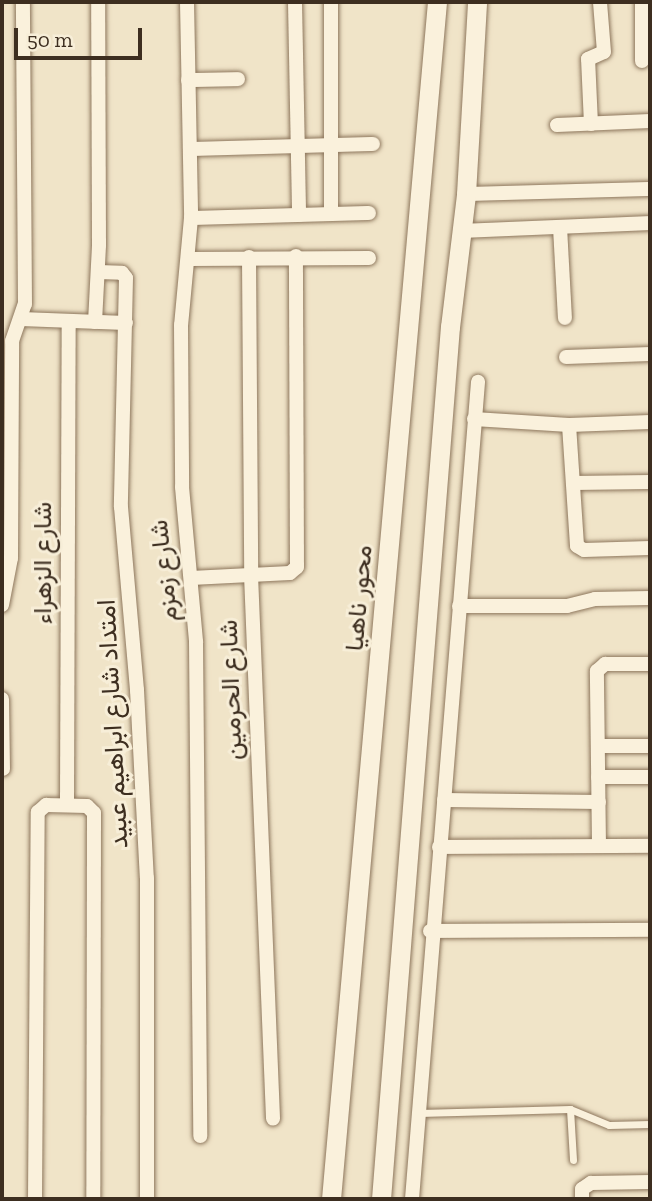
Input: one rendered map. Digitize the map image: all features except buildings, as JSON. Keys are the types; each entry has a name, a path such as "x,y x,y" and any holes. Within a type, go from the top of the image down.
{"main road":[{"name":"محور ناهيا","path":"331,1199 438,2"},
{"path":"381,1199 450,327 466,194 477,2"}],"street":[{"path":"3,595 12,341 21,319 23,2"},
{"path":"94,322 98,272 98,2"},
{"name":"شارع زمزم","path":"187,2 191,218 181,325 182,487 191,578 196,674 200,1136"},
{"path":"295,2 299,215"},
{"path":"331,2 331,214"},
{"path":"591,124 587,61 604,52 600,2"},
{"path":"642,2 642,61"},
{"path":"188,80 238,79"},
{"path":"557,125 650,121"},
{"path":"190,149 373,144"},
{"path":"466,194 650,189"},
{"path":"191,218 369,213"},
{"path":"462,231 650,223"},
{"path":"560,227 565,318"},
{"path":"189,259 296,256 369,258"},
{"path":"191,578 290,573 297,567 296,256"},
{"name":"شارع الحرمين","path":"249,257 251,575 273,1119"},
{"name":"امتداد شارع ابراهيم عبيد","path":"98,272 126,276 121,507 138,690 147,878 147,1199"},
{"path":"21,319 126,323"},
{"name":"شارع الزهراء","path":"67,805 69,321"},
{"path":"566,357 650,354"},
{"path":"412,1199 430,931 444,800 478,383"},
{"path":"474,419 569,425 650,422"},
{"path":"569,425 576,543 584,550 650,548"},
{"path":"573,483 650,482"},
{"path":"458,606 567,606 595,599 650,598"},
{"path":"599,846 597,677 605,664 650,664"},
{"path":"2,699 3,769"},
{"path":"598,746 650,747"},
{"path":"598,777 650,777"},
{"path":"444,800 599,802"},
{"path":"35,1199 38,812 46,804 88,806 94,813 93,1199"},
{"path":"439,847 650,846"},
{"path":"430,931 650,930"},
{"path":"582,1199 584,1186 591,1183 650,1182"}],"lane":[{"path":"418,1113 570,1108 609,1125 650,1124"},
{"path":"570,1108 573,1160"}]}
